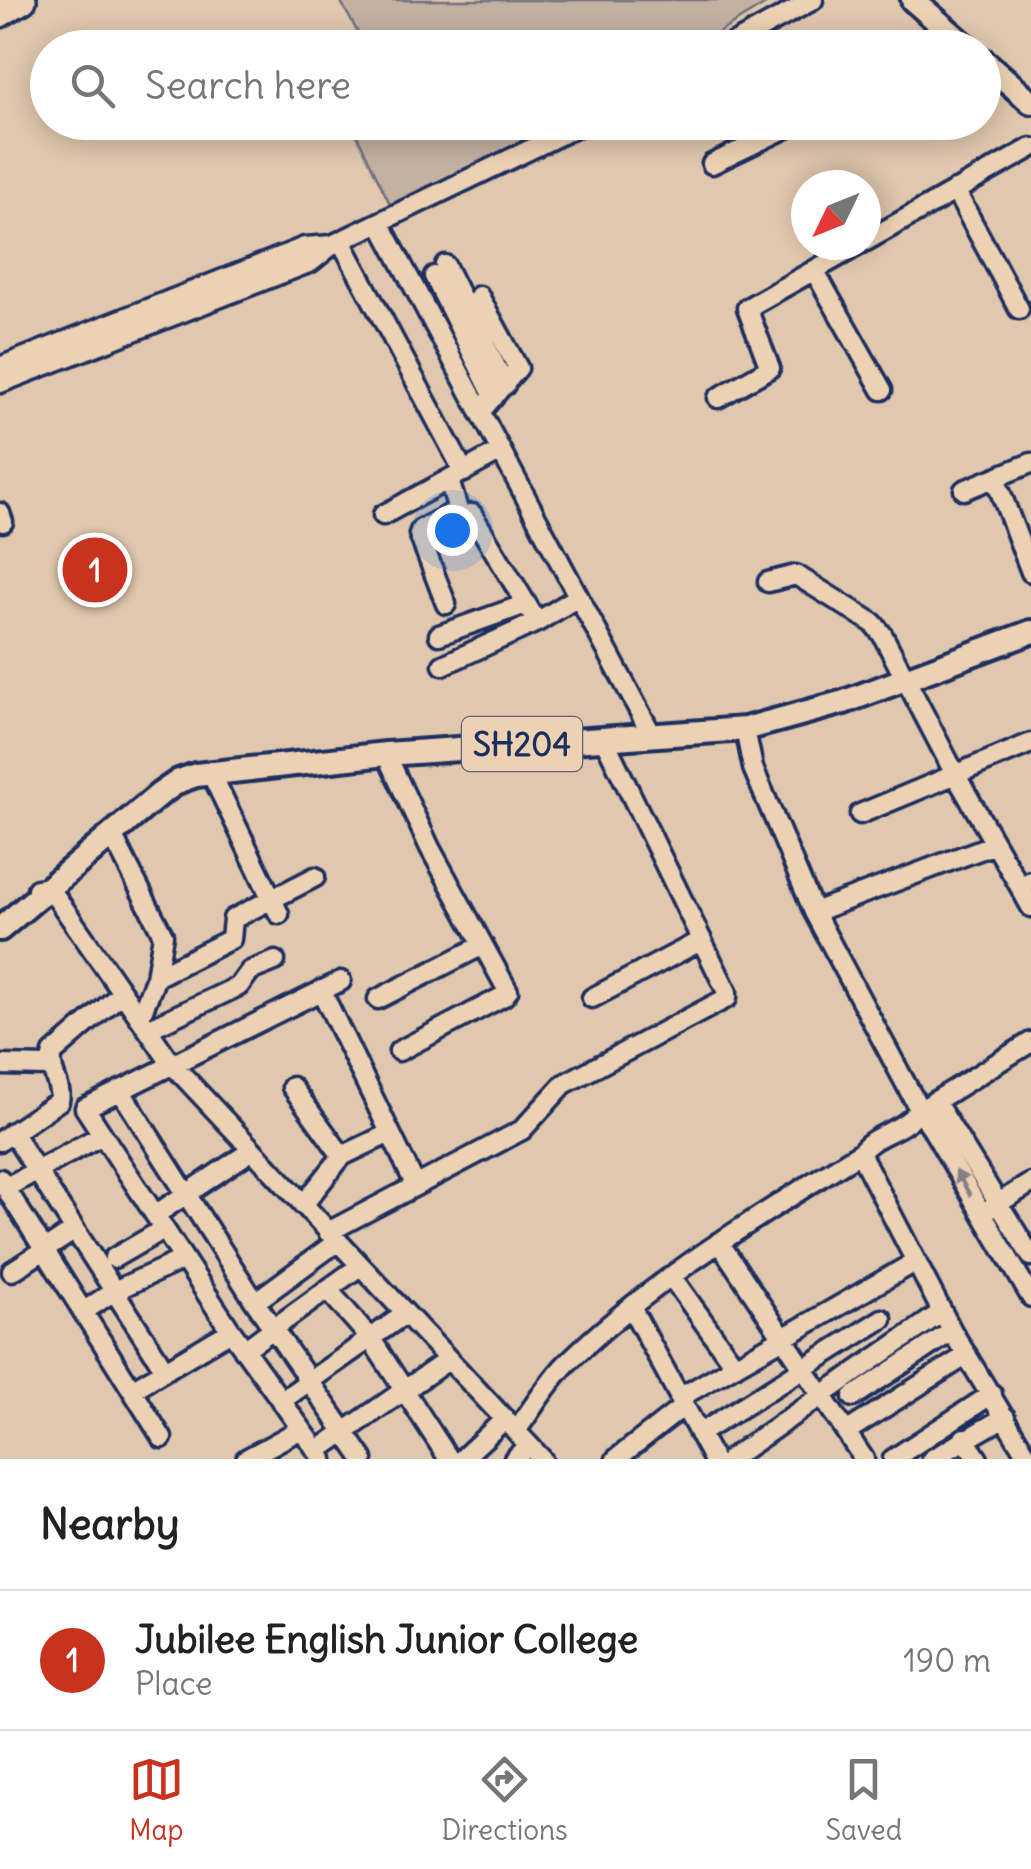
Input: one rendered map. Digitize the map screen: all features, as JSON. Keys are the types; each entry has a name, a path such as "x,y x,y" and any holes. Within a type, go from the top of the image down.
{"highway":[{"path":"0,14 23,0"}],"main road":[{"path":"913,0 947,30"},
{"path":"1001,75 1031,102"},
{"name":"SH204","path":"0,929 180,781 210,771 386,754 745,729 844,702 1031,632"}],"street":[{"path":"759,30 813,0"},
{"path":"0,366 311,262 337,243 550,140"},
{"path":"746,140 749,146"},
{"path":"712,164 761,140"},
{"path":"881,232 1031,148"},
{"path":"956,190 1019,309"},
{"path":"380,223 652,737"},
{"path":"337,243 456,476 458,510 420,529 418,534 446,604"},
{"path":"718,398 770,368 747,308 832,260"},
{"path":"814,270 882,390"},
{"path":"440,271 500,391"},
{"path":"479,296 518,368 480,412"},
{"path":"0,382 195,300"},
{"path":"384,515 501,452"},
{"path":"964,490 1031,464"},
{"path":"995,478 1031,572"},
{"path":"472,514 536,622"},
{"path":"768,582 796,575 872,623 882,634 995,844 1026,884 1031,906"},
{"path":"443,665 536,622 578,597"},
{"path":"439,636 526,604"},
{"path":"745,729 753,768 814,912 914,1100 998,1203 1031,1256"},
{"path":"255,1302 333,1236 416,1186 522,1130 564,1084 723,1002 727,992 604,738"},
{"path":"860,814 1031,742"},
{"path":"386,754 430,848 505,984 506,994 398,1051"},
{"path":"210,771 276,907"},
{"path":"112,835 161,928 163,946 144,1023"},
{"path":"814,912 995,844"},
{"path":"156,977 231,939 232,919 276,907 316,877"},
{"path":"0,918 40,887 45,891 170,1063 523,1438"},
{"path":"592,998 702,940"},
{"path":"378,998 483,944"},
{"path":"144,1023 240,986 250,971 275,961"},
{"path":"85,1108 341,980"},
{"path":"321,990 416,1186"},
{"path":"60,1098 50,1066 53,1054 122,994"},
{"path":"514,1459 565,1365 671,1276 861,1152 867,1144 902,1128 924,1108 1031,1042"},
{"path":"0,1066 50,1066"},
{"path":"292,1087 342,1156"},
{"path":"120,1090 255,1302 363,1459"},
{"path":"60,1098 85,1108 230,1331 320,1455 344,1432 448,1360"},
{"path":"60,1098 6,1137 36,1169 165,1370"},
{"path":"924,1108 981,1213 1028,1284"},
{"path":"303,1205 342,1156 390,1133"},
{"path":"102,1134 3,1184 162,1438"},
{"path":"114,1258 187,1194 250,1151"},
{"path":"861,1152 952,1332 1029,1459"},
{"path":"981,1213 1031,1183"},
{"path":"12,1271 75,1230"},
{"path":"719,1242 846,1432 858,1457"},
{"path":"83,1312 114,1291 184,1259"},
{"path":"616,1459 682,1402 735,1366 915,1262"},
{"path":"244,1350 360,1266"},
{"path":"671,1276 735,1366"},
{"path":"328,1290 371,1339 449,1459"},
{"path":"632,1308 712,1459"},
{"path":"730,1459 942,1312"},
{"path":"281,1400 405,1314"},
{"path":"699,1434 882,1320"},
{"path":"132,1390 230,1331"},
{"path":"853,1397 952,1332"},
{"path":"846,1432 967,1355"},
{"path":"893,1459 992,1394"},
{"path":"934,1458 1005,1417"},
{"path":"246,1459 301,1429"},
{"path":"462,1459 523,1438"},
{"path":"964,1438 978,1459"}],"shaded area":[{"path":"340,0 772,0 723,30 356,30"},
{"path":"359,140 537,140 391,206"}],"place":[{"name":"Jubilee English Junior College","path":"95,570"}]}
